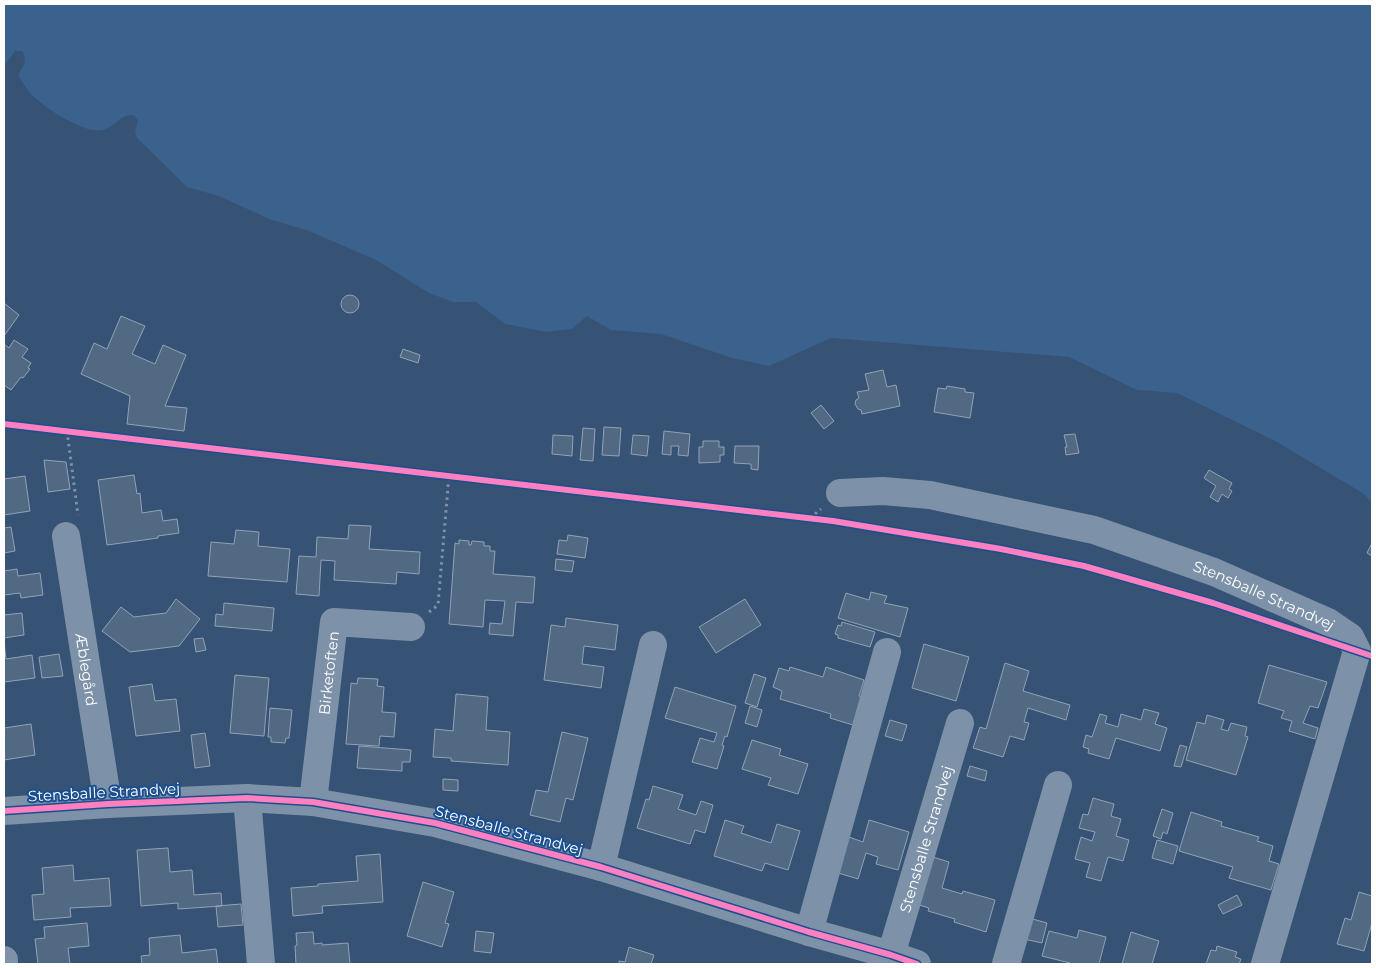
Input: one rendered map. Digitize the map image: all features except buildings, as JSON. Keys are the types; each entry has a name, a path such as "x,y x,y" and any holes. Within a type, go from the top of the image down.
{"street":[{"name":"Stensballe Strandvej","path":"840,493 883,491 930,495 1094,530 1214,572 1328,622 1350,637 1357,651 1265,964"},
{"name":"Æblegård","path":"66,536 108,804"},
{"name":"Birketoften","path":"313,802 334,622 411,627"},
{"name":"Stensballe Strandvej","path":"601,868 653,645"},
{"path":"809,932 887,652"},
{"name":"Stensballe Strandvej","path":"4,811 247,798 313,802 435,823 601,868 904,961 960,723"},
{"path":"1006,964 1058,785"},
{"path":"247,798 261,964"}],"path":[{"path":"66,536 78,514 67,431"},
{"path":"411,627 438,605 449,475"}],"water":[{"path":"4,4 1372,4 1372,503 1364,494 1277,442 1177,393 1137,390 1069,357 831,338 769,366 732,358 661,334 611,330 587,316 572,329 546,332 505,324 476,302 453,302 429,293 376,260 309,231 269,219 219,196 187,187 137,138 135,131 138,120 133,115 120,119 103,130 95,130 75,124 55,113 31,94 18,75 25,60 22,51 15,51 4,66"}],"cycle path":[{"path":"4,424 833,521 1001,549 1084,566 1213,603 1372,656"},
{"path":"4,811 247,798 313,802 435,823 601,867 917,964"}]}
